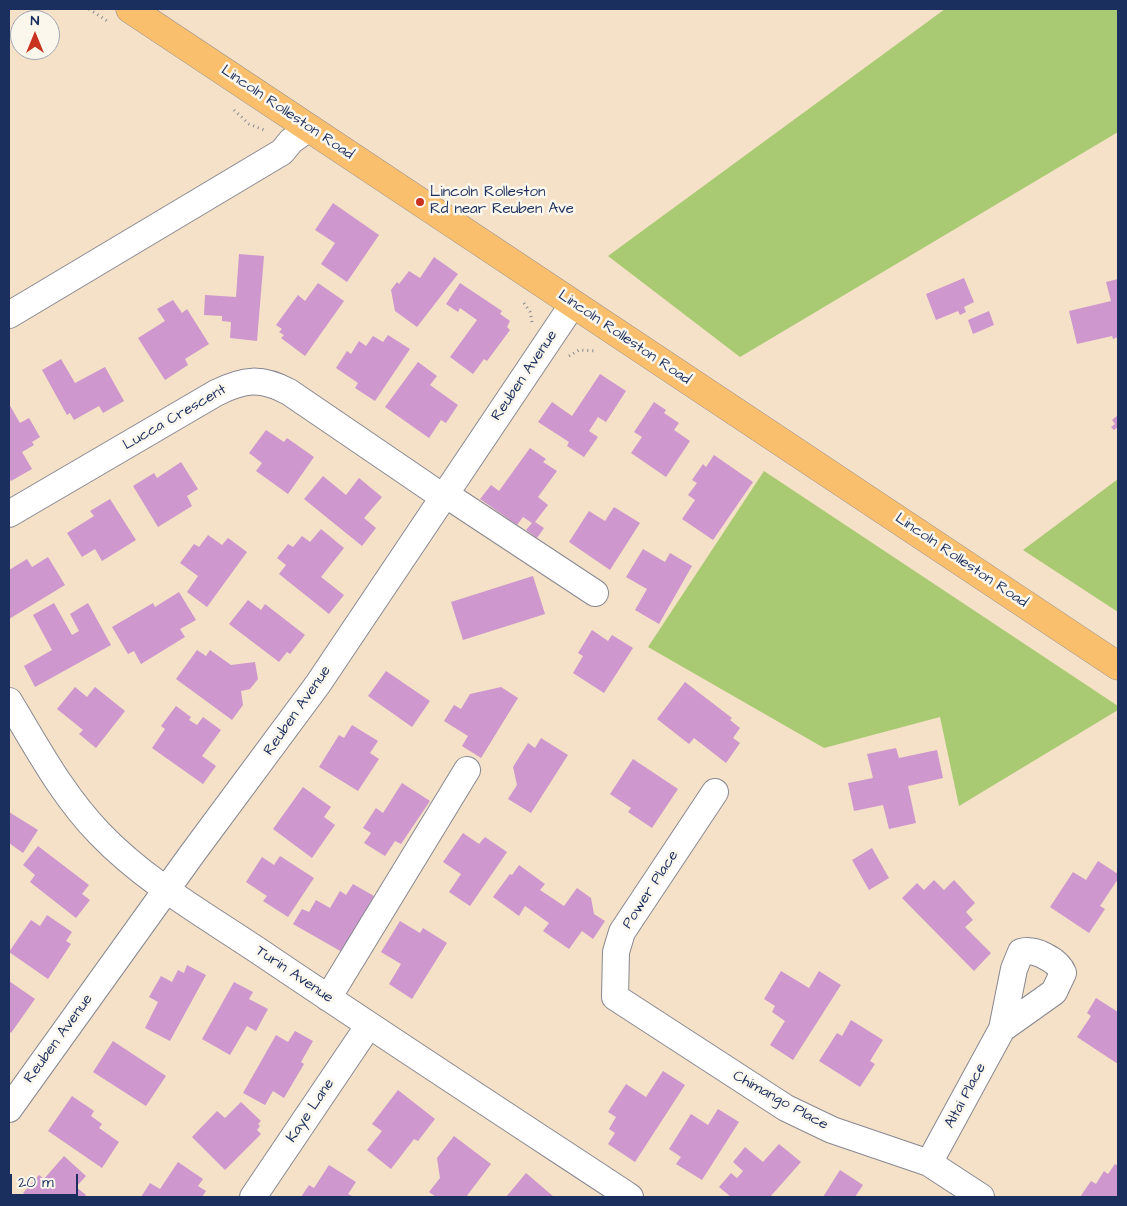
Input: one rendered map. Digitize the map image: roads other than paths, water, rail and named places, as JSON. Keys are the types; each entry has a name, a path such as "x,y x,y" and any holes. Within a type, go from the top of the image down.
{"main road":[{"name":"Lincoln Rolleston Road","path":"130,9 1118,666"}],"street":[{"path":"9,315 282,152 291,141 309,128"},
{"name":"Reuben Avenue","path":"9,1109 318,684 573,304"},
{"name":"Lucca Crescent","path":"9,514 216,393 241,382 257,381 274,384 289,392 444,496 594,593"},
{"name":"Turin Avenue","path":"9,701 68,797 85,818 130,862 167,890 368,1025 630,1197"},
{"path":"328,998 468,770"},
{"name":"Power Place","path":"615,997 616,952 622,932 715,792"},
{"name":"Chimango Place","path":"615,997 786,1108 832,1130 929,1163 982,1197"},
{"name":"Kaye Lane","path":"253,1197 368,1025"},
{"name":"Altai Place","path":"929,1163 1002,1029"}],"place":[{"name":"Lincoln Rolleston Rd near Reuben Ave","path":"420,202"}]}
